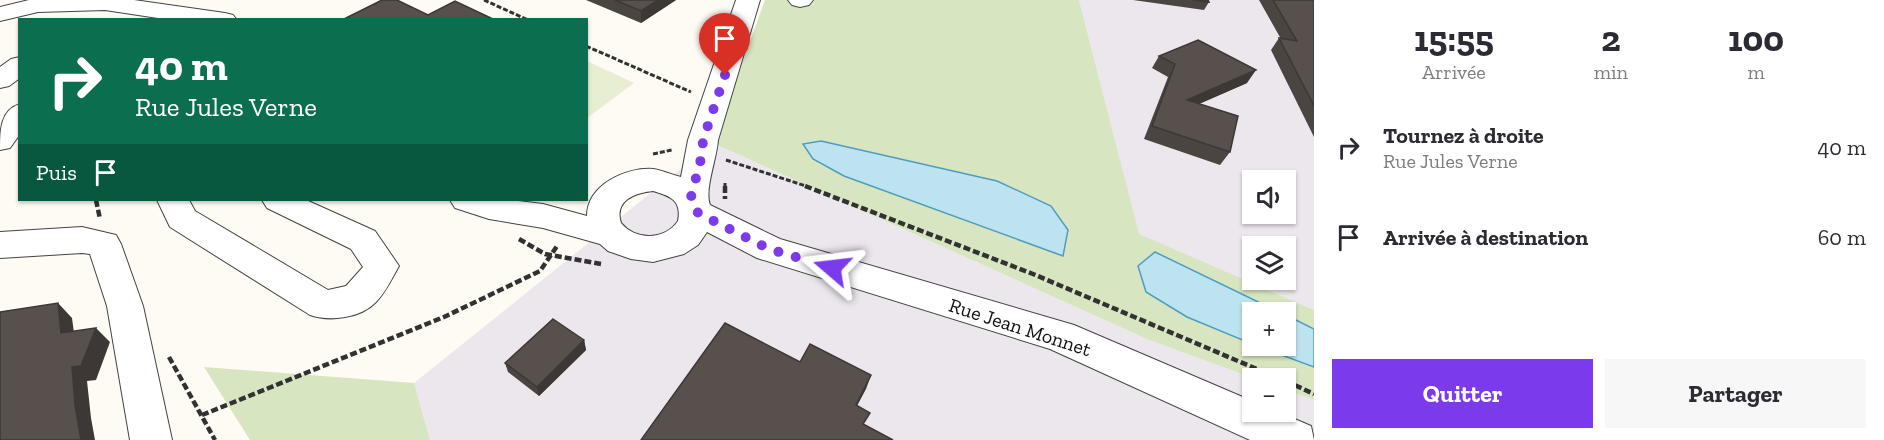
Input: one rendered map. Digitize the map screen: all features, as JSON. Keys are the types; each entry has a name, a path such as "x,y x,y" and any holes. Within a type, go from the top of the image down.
{"street":[{"path":"714,150 719,95 748,0"},
{"path":"0,14 38,4 105,3 211,18"},
{"path":"0,20 18,24"},
{"path":"0,58 18,62"},
{"path":"0,80 18,65"},
{"path":"0,141 18,116"},
{"path":"543,216 593,202 630,183 653,180 714,150"},
{"path":"469,201 499,210 543,216 609,234 628,246 652,249 676,243 693,230 694,205 702,155 714,150"},
{"path":"653,180 675,185 694,205"},
{"path":"609,234 604,226 602,208 612,193"},
{"path":"173,201 182,219 323,305 348,303 370,288 381,266 363,240 280,201"},
{"name":"Rue Jean Monnet","path":"694,205 769,249"},
{"path":"0,244 82,240 104,244 125,306 152,440"},
{"name":"Rue Jean Monnet","path":"676,243 769,249 1060,336 1296,440"}],"path":[{"path":"484,0 524,18"},
{"path":"588,47 690,92 719,95"},
{"path":"714,150 1022,270 1254,368"},
{"path":"202,415 444,317 540,271 554,255"},
{"path":"168,354 215,440"},
{"path":"1296,386 1314,394"}],"shaded area":[{"path":"1079,0 1314,0 1314,310 1267,290 1296,290 1296,236 1242,236 1242,279 1139,235"},
{"path":"713,143 1149,340 1242,374 1242,422 1296,422 1296,394 1314,400 1314,440 430,440 414,383"}],"green space":[{"path":"765,0 1079,0 1139,234 1242,279 1242,290 1268,290 1296,302 1242,302 1242,356 1296,356 1296,302 1314,310 1314,400 1296,394 1296,368 1242,368 1242,374 1149,340 713,143"},
{"path":"588,61 634,83 588,117"},
{"path":"204,367 414,383 430,440 250,440"}],"water":[{"path":"821,141 997,181 1051,206 1068,230 1063,256 844,176 813,159 803,144"},
{"path":"1155,252 1258,302 1242,302 1242,340 1187,317 1146,292 1138,266"},
{"path":"1296,320 1314,329 1314,367 1284,356 1296,356"}],"building":[{"path":"382,0 397,0 428,15 455,1 491,18 346,18"},
{"path":"615,0 658,0 641,11"},
{"path":"1273,0 1314,0 1314,106 1279,38 1297,41"},
{"path":"1198,40 1256,70 1187,100 1238,116 1230,152 1152,126 1175,64 1159,56"},
{"path":"58,303 61,333 96,328 81,366 72,367 81,440 0,440 0,312"},
{"path":"553,319 584,340 537,387 505,363"},
{"path":"725,323 800,362 810,344 871,375 856,405 870,413 863,424 893,440 641,440"}],"route":[{"path":"725,75 703,140 702,155 691,197 698,213 769,249 832,268"}]}
